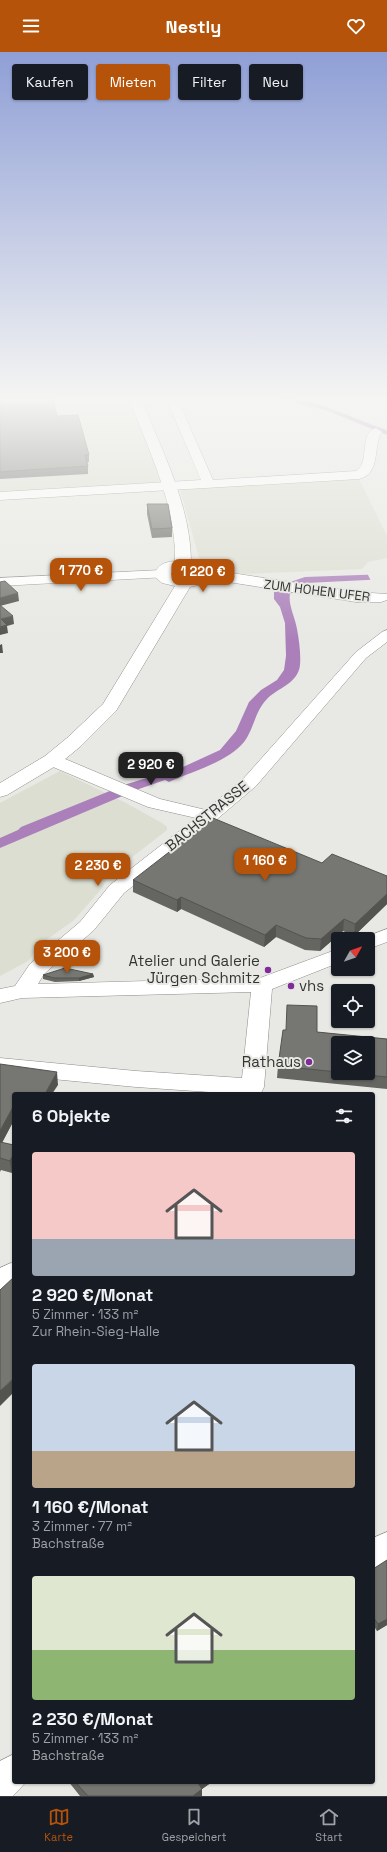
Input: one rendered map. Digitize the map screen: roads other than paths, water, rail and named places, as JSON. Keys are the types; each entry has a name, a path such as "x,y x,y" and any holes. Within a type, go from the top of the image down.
{"main road":[{"path":"166,477 180,527 183,564"},
{"path":"183,564 198,566 205,574 196,581 185,583 167,579 162,574 165,568 183,564"},
{"name":"ZUM HOHEN UFER","path":"205,574 356,597 385,594"},
{"path":"0,791 52,760 74,742 110,707 185,583"}],"street":[{"path":"206,477 209,484"},
{"path":"0,496 319,477"},
{"path":"0,582 162,574"},
{"name":"BACHSTRASSE","path":"22,991 37,969 88,926 117,888 210,816 250,782 361,655 387,635"},
{"path":"52,760 154,803 210,816"},
{"path":"375,940 387,935"},
{"path":"0,996 22,991 262,985 331,958"},
{"path":"0,1066 258,1090 262,985"},
{"path":"375,1555 387,1546"},
{"path":"0,1785 12,1772"}],"place":[{"name":"Atelier und Galerie Jürgen Schmitz","path":"268,970"},
{"name":"vhs","path":"291,986"},
{"name":"Rathaus","path":"309,1062"}]}
